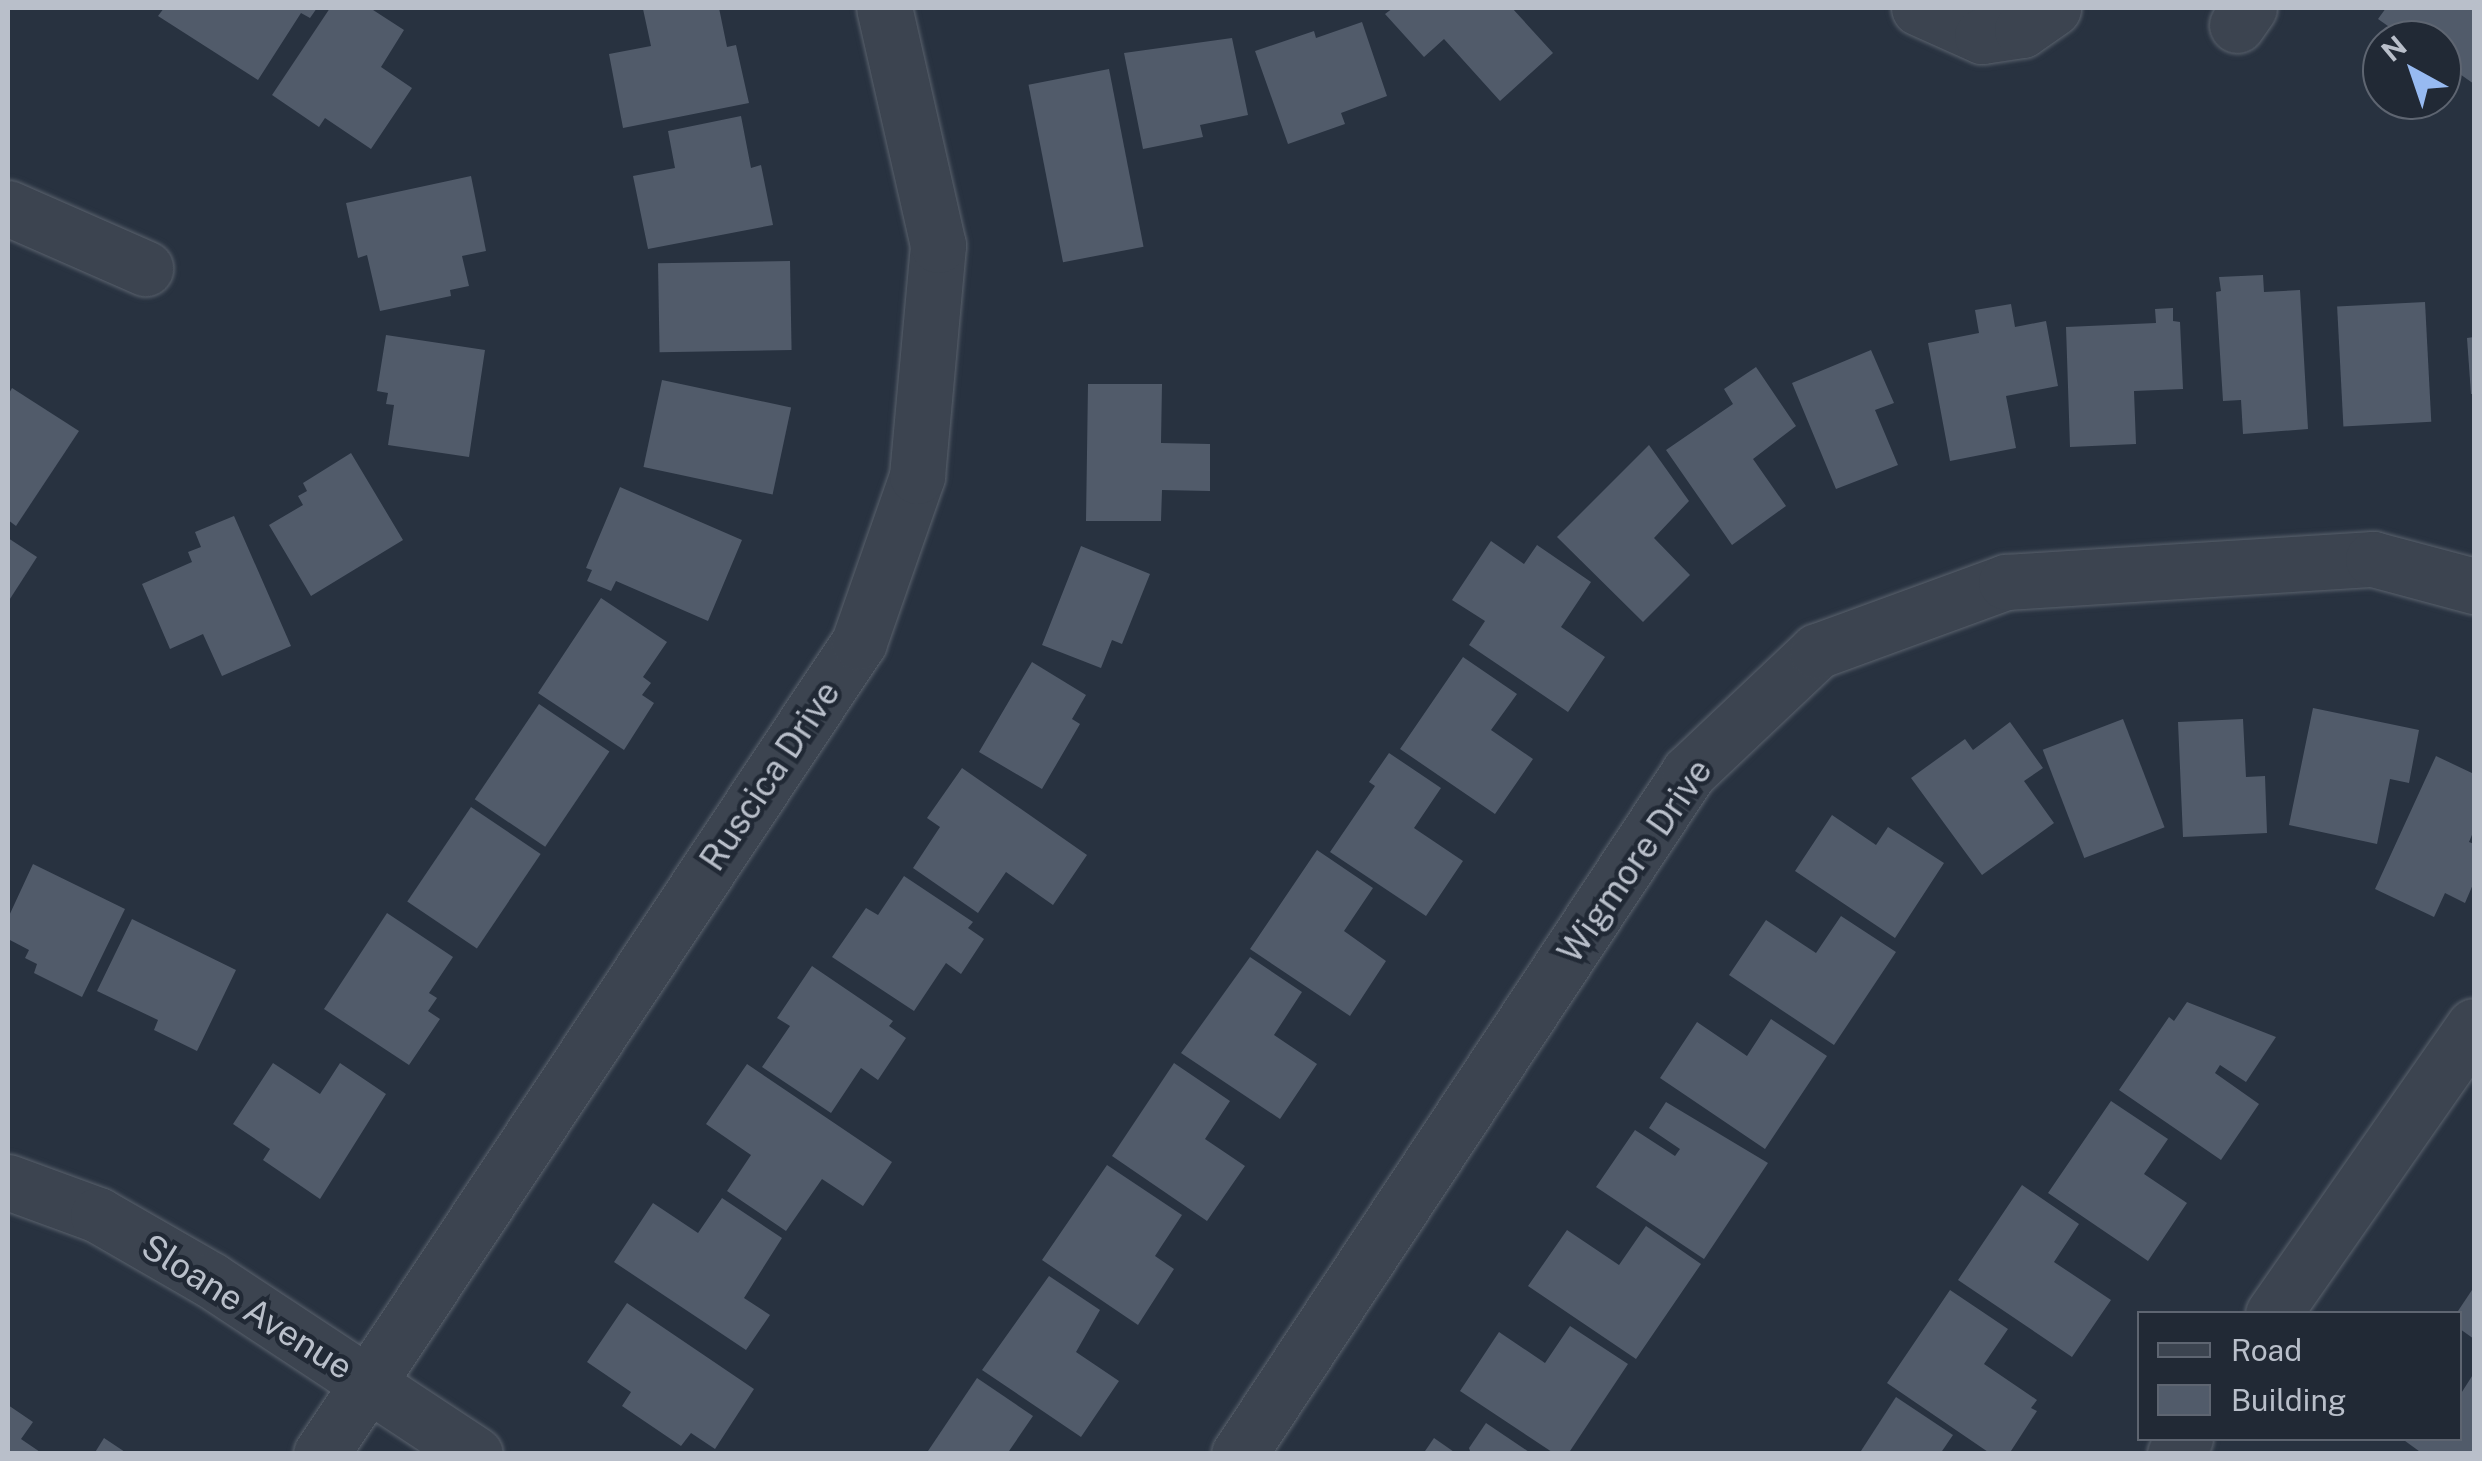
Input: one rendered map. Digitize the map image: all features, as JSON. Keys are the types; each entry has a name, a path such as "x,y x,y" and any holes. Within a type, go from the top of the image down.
{"street":[{"name":"Ruscica Drive","path":"321,1454 859,642 917,476 938,245 884,8"},
{"path":"1918,8 1982,36 2022,30 2053,8"},
{"path":"8,208 146,268"},
{"name":"Wigmore Drive","path":"1240,1454 1689,772 1817,651 2006,582 2373,558 2474,586"},
{"path":"2275,1311 2474,1026"},
{"name":"Sloane Avenue","path":"8,1182 98,1215 211,1280 475,1454"}],"building":[{"path":"164,8 317,8 310,18 301,13 258,80 158,16"},
{"path":"330,8 370,8 404,30 381,67 412,88 371,149 325,118 319,127 272,95"},
{"path":"719,8 727,47 736,45 749,103 623,128 609,54 651,46 643,9"},
{"path":"1393,8 1512,8 1553,53 1500,101 1444,39 1424,57 1385,14"},
{"path":"2386,8 2474,8 2474,84 2462,76 2462,20 2378,19"},
{"path":"1362,22 1387,96 1341,113 1345,124 1288,144 1255,51 1314,31 1316,38"},
{"path":"1232,38 1248,115 1200,125 1203,137 1143,149 1124,53"},
{"path":"1109,69 1144,247 1063,262 1029,85"},
{"path":"741,116 751,168 761,165 773,225 648,249 633,176 675,168 668,131"},
{"path":"471,176 486,251 462,256 469,286 450,290 451,296 380,311 367,255 358,258 346,203"},
{"path":"790,261 792,350 660,352 658,263"},
{"path":"2263,275 2264,292 2300,290 2308,429 2243,434 2241,400 2223,401 2216,292 2221,291 2219,277"},
{"path":"2425,302 2431,422 2343,426 2337,307"},
{"path":"2011,304 2015,327 2046,321 2058,386 2006,396 2016,448 1950,461 1928,343 1979,333 1975,310"},
{"path":"2173,308 2173,321 2180,322 2183,389 2134,391 2136,444 2070,447 2066,327 2156,323 2155,309"},
{"path":"386,335 485,350 469,457 388,445 394,405 386,404 388,393 377,391"},
{"path":"2474,337 2474,394 2471,394 2467,338"},
{"path":"1871,350 1894,403 1875,410 1898,465 1836,489 1792,383"},
{"path":"1756,367 1796,426 1753,459 1786,506 1732,545 1666,450 1733,404 1724,389"},
{"path":"662,380 791,407 773,494 643,467"},
{"path":"1088,384 1162,384 1161,443 1210,444 1210,491 1162,490 1161,521 1086,521"},
{"path":"12,388 79,431 16,526 8,520 8,395"},
{"path":"1649,445 1689,501 1654,538 1690,575 1643,622 1557,537"},
{"path":"351,453 403,540 311,596 269,525 303,505 298,496 307,491 303,483"},
{"path":"620,487 742,540 708,621 616,581 611,591 587,581 592,570 586,568"},
{"path":"234,516 291,646 222,676 203,634 170,649 142,584 192,562 188,552 201,547 195,532"},
{"path":"8,538 37,557 8,602"},
{"path":"1491,541 1524,564 1537,545 1591,582 1561,627 1605,657 1568,712 1469,645 1485,621 1452,600"},
{"path":"1081,546 1150,574 1122,644 1112,640 1101,668 1042,645"},
{"path":"601,598 667,642 643,677 651,683 642,695 654,703 624,750 538,693"},
{"path":"1463,657 1517,694 1491,730 1533,759 1495,814 1400,749"},
{"path":"1032,662 1086,695 1072,719 1080,724 1042,789 979,752"},
{"path":"539,704 609,752 545,847 475,799"},
{"path":"2313,708 2419,730 2409,783 2390,779 2377,844 2289,825"},
{"path":"2123,719 2165,827 2084,858 2043,750"},
{"path":"2243,719 2246,777 2265,776 2267,833 2183,837 2178,722"},
{"path":"2010,722 2043,768 2024,781 2054,823 1982,875 1911,778 1965,739 1973,750"},
{"path":"1389,753 1441,788 1414,828 1463,861 1426,916 1330,852 1375,786 1369,782"},
{"path":"2436,756 2474,774 2474,830 2469,842 2474,844 2474,882 2465,903 2445,893 2434,917 2375,889"},
{"path":"962,768 1087,855 1053,905 1006,872 978,913 913,868 940,827 927,818"},
{"path":"471,807 541,854 477,948 407,902"},
{"path":"1832,815 1876,845 1888,827 1944,863 1895,938 1795,871"},
{"path":"1317,850 1373,888 1344,931 1386,961 1350,1016 1250,949"},
{"path":"33,864 125,909 82,997 34,973 37,964 25,958 29,950 8,939 8,918"},
{"path":"904,876 973,922 968,928 984,939 961,974 946,963 914,1011 832,957 866,908 878,915"},
{"path":"387,913 453,957 429,993 437,998 428,1011 440,1019 409,1065 324,1009"},
{"path":"1841,916 1896,952 1834,1045 1729,975 1766,920 1816,953"},
{"path":"132,919 236,970 197,1051 154,1030 158,1020 97,991"},
{"path":"1250,957 1302,992 1274,1035 1317,1064 1280,1119 1181,1053"},
{"path":"812,966 893,1021 889,1026 906,1038 878,1080 861,1068 831,1113 762,1067 790,1026 777,1018"},
{"path":"2187,1002 2276,1037 2246,1082 2220,1065 2215,1073 2259,1104 2221,1160 2119,1090 2169,1017 2174,1021"},
{"path":"1771,1019 1827,1056 1765,1149 1660,1078 1697,1022 1747,1056"},
{"path":"273,1063 320,1094 340,1063 386,1094 320,1199 263,1160 270,1149 233,1124"},
{"path":"1174,1063 1230,1101 1205,1139 1245,1166 1207,1221 1112,1156"},
{"path":"747,1064 892,1162 863,1206 822,1179 786,1231 727,1191 751,1155 706,1124"},
{"path":"2111,1101 2168,1139 2144,1174 2187,1203 2148,1261 2048,1193"},
{"path":"1666,1102 1768,1163 1704,1259 1596,1187 1635,1130 1675,1156 1680,1149 1649,1128"},
{"path":"1107,1165 1182,1215 1155,1256 1174,1269 1138,1325 1042,1260"},
{"path":"2022,1185 2079,1224 2054,1262 2111,1300 2072,1357 1958,1280"},
{"path":"722,1198 782,1238 744,1298 770,1315 746,1350 614,1262 653,1203 698,1233"},
{"path":"1646,1226 1701,1264 1636,1359 1528,1286 1567,1230 1619,1265"},
{"path":"1049,1276 1100,1310 1076,1352 1119,1381 1081,1437 982,1370"},
{"path":"2474,1287 2474,1339 2462,1330 2462,1311 2458,1311"},
{"path":"1950,1290 2008,1329 1984,1364 2037,1400 2031,1408 2037,1411 2009,1454 1991,1454 1887,1383"},
{"path":"627,1303 754,1389 715,1449 691,1433 681,1446 622,1406 631,1392 587,1362"},
{"path":"1570,1326 1628,1364 1568,1454 1555,1454 1460,1391 1499,1332 1545,1363"},
{"path":"2474,1373 2474,1454 2423,1454 2405,1441 2462,1441 2462,1392"},
{"path":"977,1378 1033,1416 1007,1454 926,1454"},
{"path":"1896,1397 1953,1435 1940,1454 1859,1454"},
{"path":"8,1405 33,1422 21,1439 43,1454 8,1454"},
{"path":"1486,1423 1532,1454 1471,1454 1469,1448"},
{"path":"104,1438 128,1454 94,1454"},
{"path":"1434,1438 1457,1454 1423,1454"}]}
